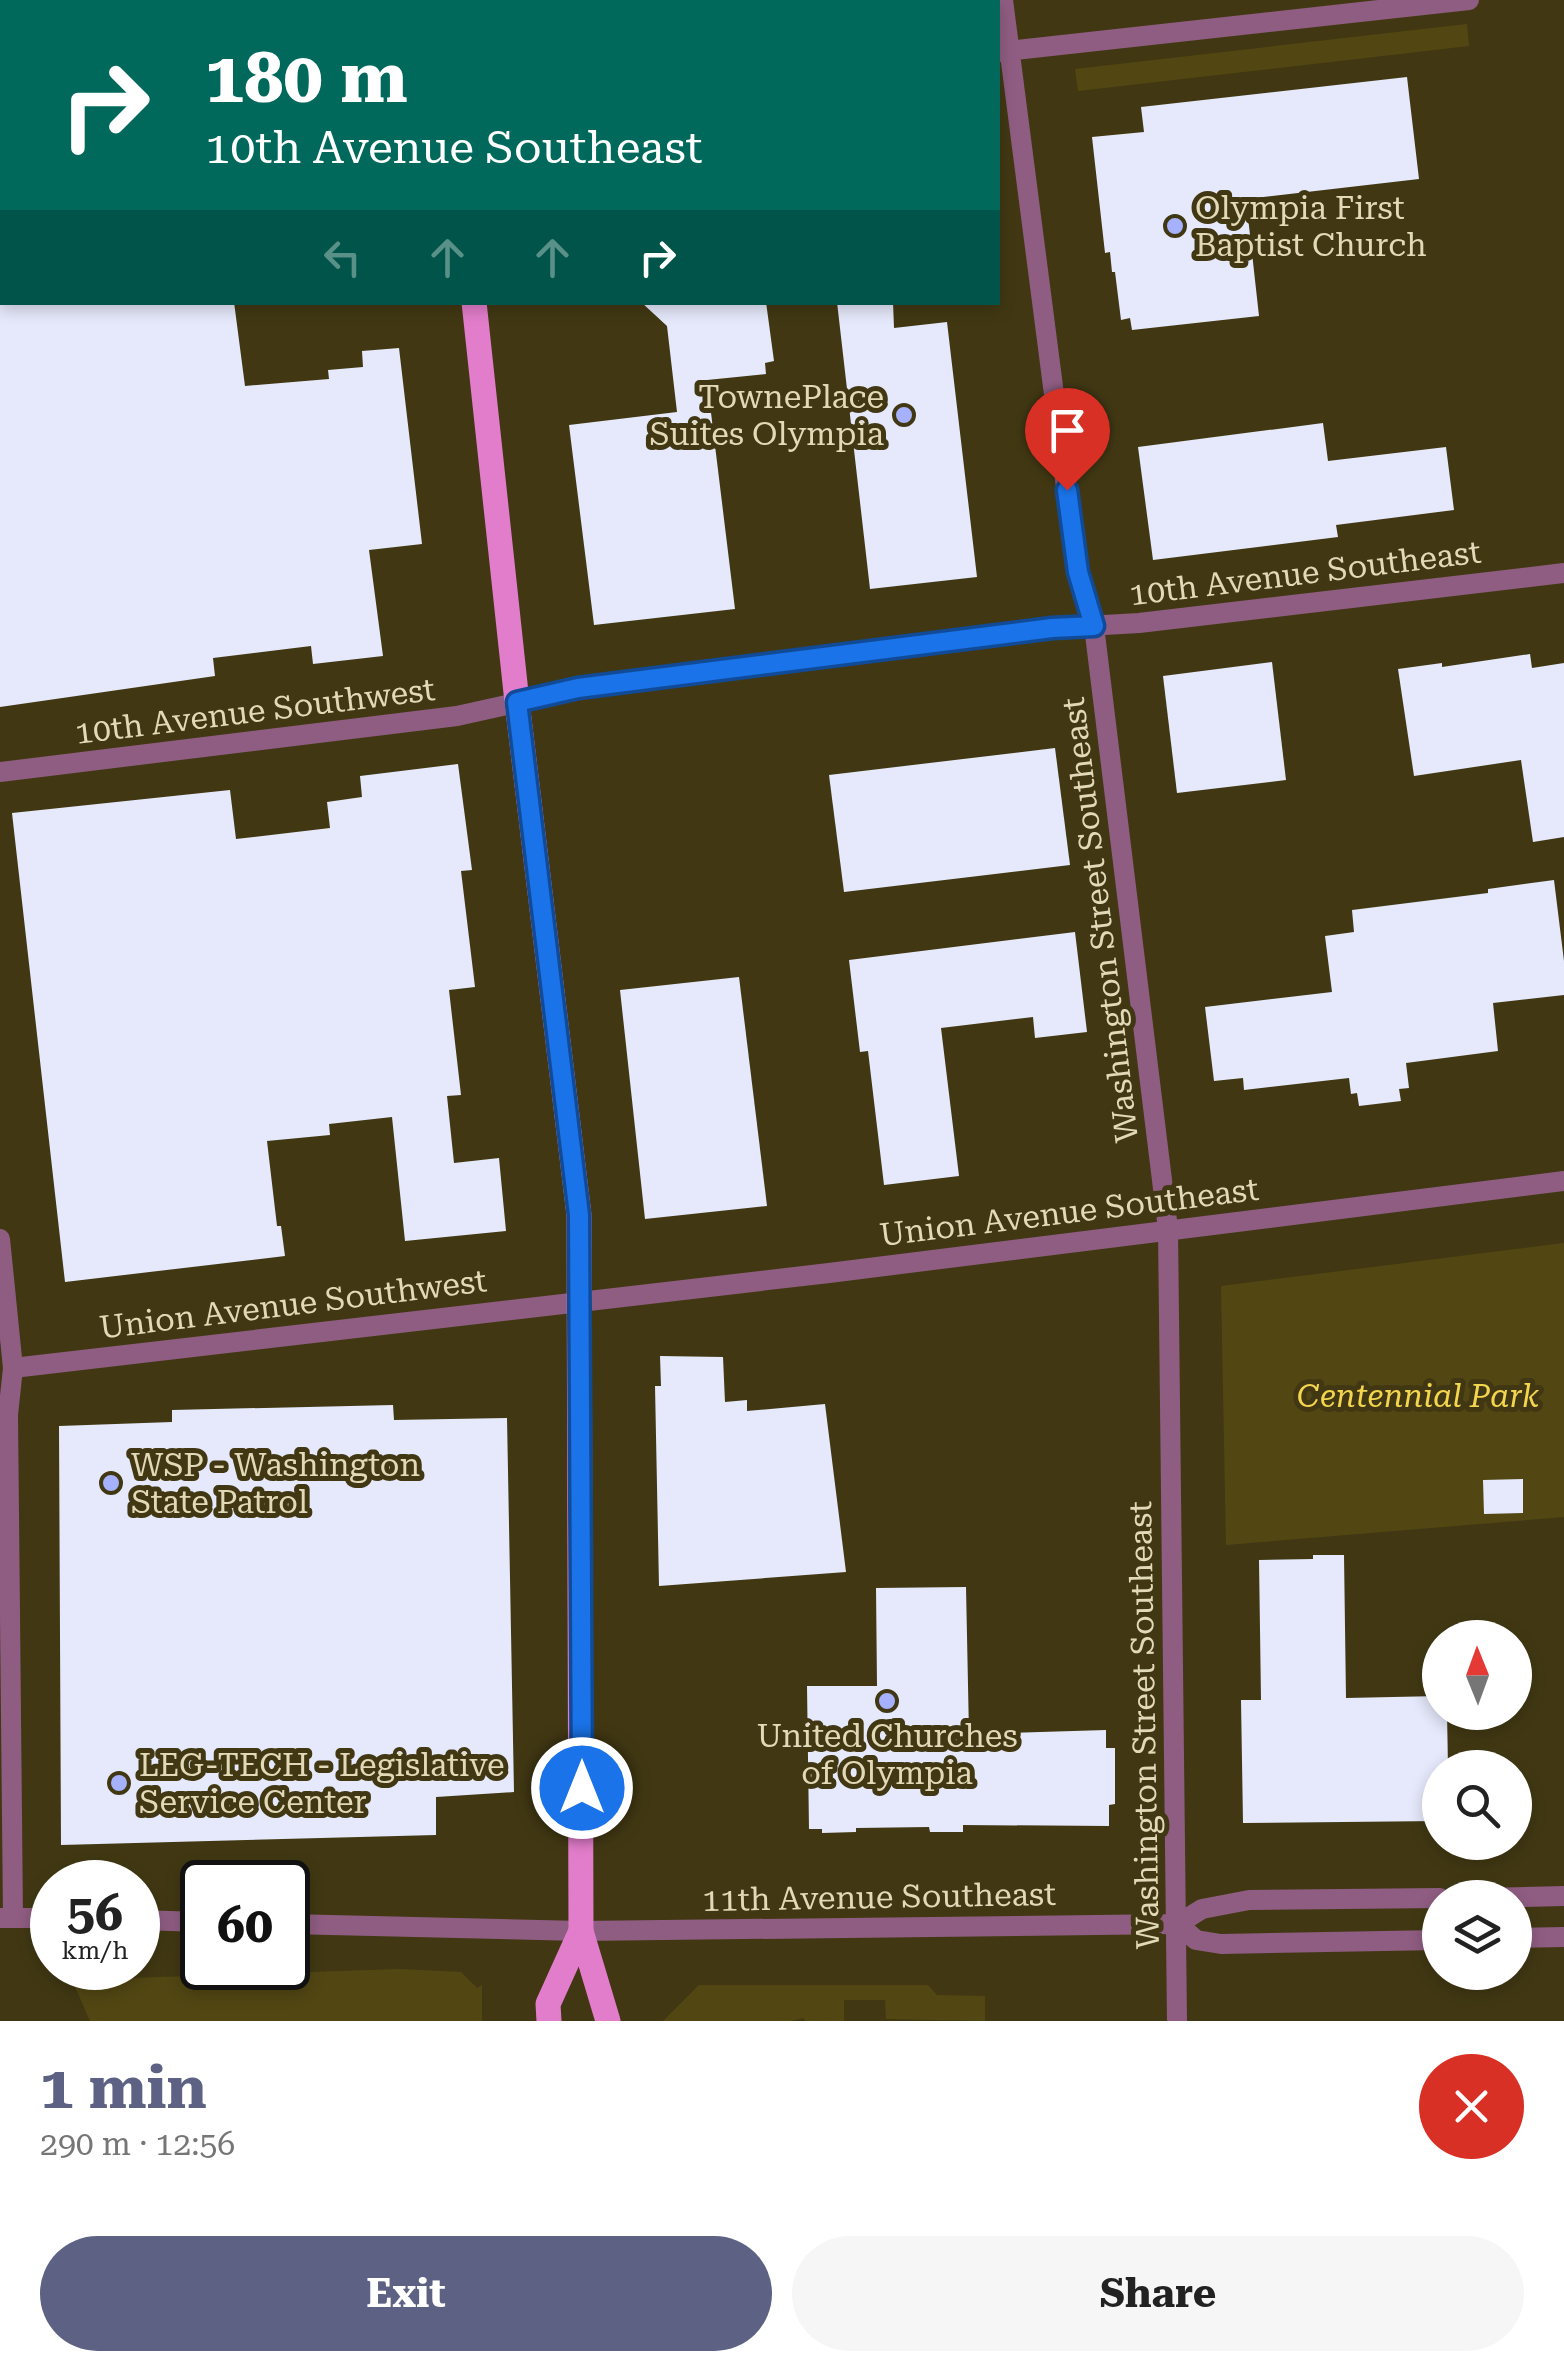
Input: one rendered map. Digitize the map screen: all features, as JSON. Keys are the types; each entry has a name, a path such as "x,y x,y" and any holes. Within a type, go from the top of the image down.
{"main road":[{"path":"474,305 579,1215 581,1930 608,2021"},
{"path":"549,2021 548,2004 581,1930"}],"street":[{"name":"Washington Street Southeast","path":"1003,0 1002,51 1026,163 1078,572 1094,626 1168,1229 1177,2021"},
{"path":"1002,51 1469,0"},
{"name":"10th Avenue Southeast","path":"517,702 595,686 1052,628 1564,573"},
{"name":"10th Avenue Southwest","path":"0,772 457,716 517,702"},
{"name":"Union Avenue Southeast","path":"581,1301 1564,1181"},
{"path":"0,1239 13,1368 8,1416 6,1918"},
{"name":"Union Avenue Southwest","path":"13,1368 581,1301"},
{"path":"1532,1897 1564,1896"},
{"name":"11th Avenue Southeast","path":"310,1924 581,1930 1178,1924 1202,1910 1248,1900 1422,1898"},
{"name":"11th Avenue Southeast","path":"1178,1924 1196,1940 1221,1944 1422,1940"},
{"path":"1532,1938 1564,1938"}],"green space":[{"path":"1467,24 1469,46 1078,91 1075,69"},
{"name":"Centennial Park","path":"1564,1243 1564,1517 1226,1545 1221,1286"},
{"path":"310,1972 461,1972 477,1988 482,1985 482,2021 90,2021 76,1990 160,1990 160,1977 180,1976 180,1990 310,1990"},
{"path":"699,1985 928,1985 937,1995 985,1996 985,2021 886,2019 885,2000 844,2000 844,2021 663,2021"}],"building":[{"name":"Olympia First Baptist Church","path":"1407,77 1419,179 1246,199 1259,316 1132,330 1130,318 1121,320 1115,272 1110,252 1105,253 1092,137 1144,132 1141,107"},
{"path":"0,305 234,305 245,386 329,379 328,370 363,367 362,351 399,348 422,544 369,550 383,656 313,664 311,646 213,658 215,676 0,707"},
{"path":"644,305 766,305 774,361 765,363 766,374 707,380 735,609 594,625 569,425 677,412 667,326"},
{"name":"TownePlace Suites Olympia","path":"837,305 893,305 894,328 947,322 977,577 870,589"},
{"path":"1323,423 1328,461 1446,447 1454,510 1336,525 1338,537 1153,560 1138,447"},
{"path":"1530,654 1532,668 1564,663 1564,837 1533,842 1521,760 1414,776 1398,669"},
{"path":"1272,662 1286,780 1177,793 1163,676"},
{"path":"1055,748 1070,865 844,892 829,775"},
{"path":"458,764 472,870 461,871 475,987 449,990 461,1095 447,1096 454,1163 499,1158 506,1231 405,1241 392,1117 329,1124 330,1135 267,1141 277,1226 281,1226 285,1256 65,1282 12,813 230,790 236,839 330,828 327,802 362,797 360,776"},
{"path":"1554,880 1564,995 1493,1003 1498,1051 1406,1063 1409,1088 1399,1089 1401,1101 1359,1106 1357,1093 1351,1094 1349,1078 1244,1090 1243,1078 1214,1081 1205,1007 1332,992 1325,936 1354,932 1352,910 1488,893 1488,889"},
{"path":"1075,932 1087,1032 1035,1038 1033,1017 941,1028 959,1176 884,1185 868,1051 860,1052 849,960"},
{"path":"739,977 767,1206 645,1219 620,990"},
{"path":"660,1356 723,1357 725,1402 747,1400 747,1411 825,1404 846,1572 659,1586 655,1386 661,1386"},
{"path":"393,1405 394,1420 507,1418 514,1792 436,1797 436,1835 61,1845 59,1426 172,1422 172,1410"},
{"path":"1523,1479 1523,1513 1484,1514 1483,1480"},
{"path":"1313,1555 1344,1555 1346,1698 1422,1696 1422,1730 1447,1730 1448,1750 1422,1750 1422,1821 1243,1823 1241,1700 1261,1700 1259,1560 1313,1559"},
{"name":"United Churches of Olympia","path":"966,1587 969,1734 1106,1730 1106,1748 1115,1748 1115,1804 1109,1805 1109,1826 963,1825 963,1832 930,1832 929,1827 856,1828 856,1832 822,1833 822,1829 809,1829 807,1686 877,1686 876,1588"}],"place":[{"name":"Olympia First Baptist Church","path":"1175,226"},
{"name":"TownePlace Suites Olympia","path":"904,415"},
{"name":"WSP - Washington State Patrol","path":"111,1483"},
{"name":"United Churches of Olympia","path":"887,1701"},
{"name":"LEG-TECH - Legislative Service Center","path":"119,1783"}],"route":[{"path":"582,1788 579,1215 517,702 578,688 1052,628 1094,626 1078,572 1067,490"}]}
